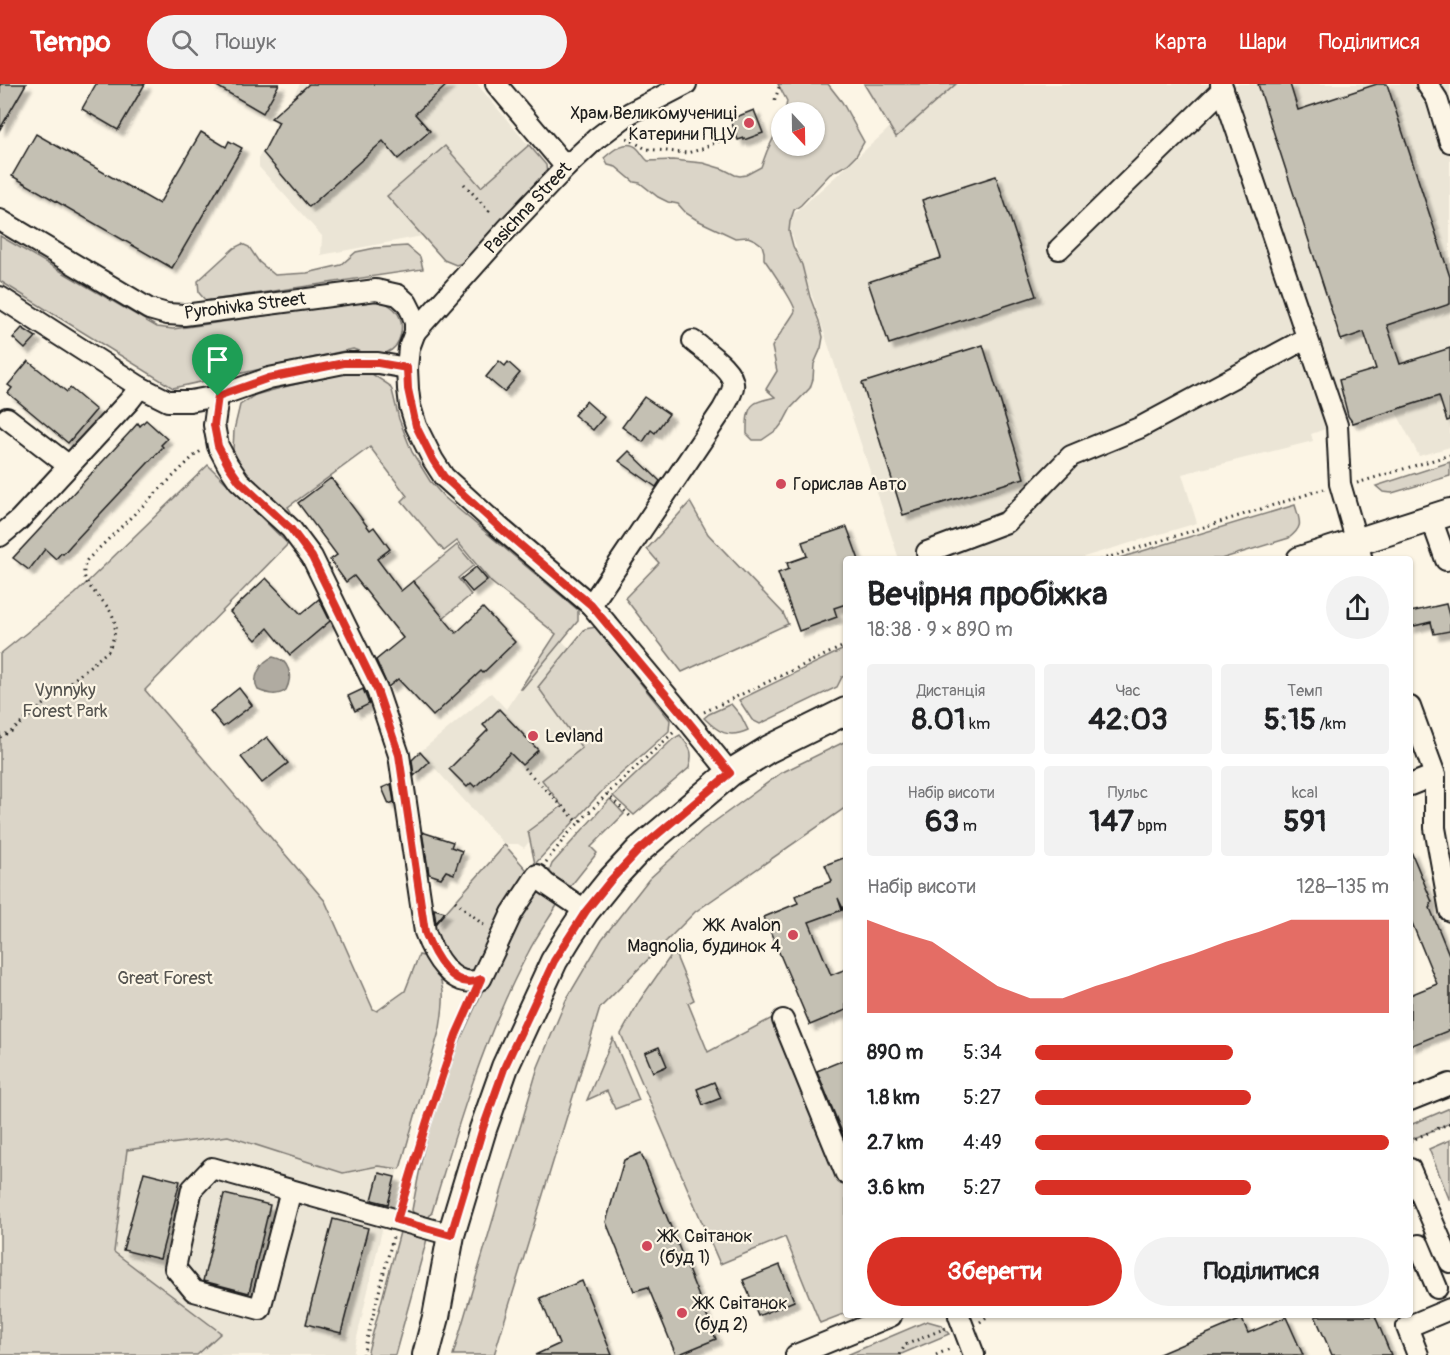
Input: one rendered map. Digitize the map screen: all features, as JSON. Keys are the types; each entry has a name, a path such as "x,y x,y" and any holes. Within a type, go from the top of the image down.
{"main road":[{"path":"1326,556 1359,551 1441,515"},
{"path":"426,1355 436,1317 451,1235 483,1128 505,1066 554,961 586,911 639,850 730,773 769,749 843,712"}],"street":[{"path":"496,84 566,167"},
{"name":"Pasichna Street","path":"415,332 508,228 596,139 630,113 672,89 686,84"},
{"path":"1427,84 1437,99 1450,142"},
{"path":"1059,249 1222,87 1338,425 1340,484 1359,551"},
{"name":"Pyrohivka Street","path":"0,220 149,309 168,314 184,315 376,290 398,296 407,303 415,323 407,368 408,389 416,426 444,477 591,605 730,773"},
{"path":"0,297 140,387 168,400 190,401 218,396 269,378 344,363 378,363 407,368"},
{"path":"927,552 1007,522 1071,456 1139,428 1307,338"},
{"path":"591,605 723,409 733,388 733,379 727,370 693,341"},
{"path":"0,536 19,520 140,387"},
{"path":"218,396 214,425 218,446 228,465 239,481 291,529 312,557 377,690 399,755 425,932 439,960 458,979 468,982 481,979 512,913 537,875 546,884 586,911"},
{"path":"7,418 69,466"},
{"path":"1441,515 1446,560"},
{"path":"1413,715 1435,775 1435,828 1450,911"},
{"path":"1413,784 1435,775"},
{"path":"783,1020 843,1167"},
{"path":"1413,1099 1450,1084"},
{"path":"291,1190 260,1309 194,1291 175,1268 192,1189 212,1168 291,1190 451,1235"},
{"path":"1413,1176 1450,1262"},
{"path":"1413,1248 1419,1245 1437,1288"},
{"path":"1418,1355 1404,1322 1450,1309"},
{"path":"796,1355 886,1318"},
{"path":"955,1321 974,1355"}],"path":[{"path":"775,100 780,84"},
{"path":"610,129 646,149 687,153 725,138"},
{"path":"464,184 490,213"},
{"path":"0,737 12,731 108,651 115,626 112,612 83,576 83,567 87,560 194,456 205,448 218,446"},
{"path":"1113,556 1340,484 1359,483 1450,455"},
{"path":"537,875 567,835 607,794 688,721 843,646"},
{"path":"524,768 579,823"},
{"path":"607,794 632,818"},
{"path":"455,901 500,938"},
{"path":"363,1355 397,1220 427,1121 456,1035 481,979"},
{"path":"1413,1140 1450,1123"},
{"path":"900,1355 906,1345 955,1321"}],"shaded area":[{"path":"300,84 477,84 534,152 433,234 321,255 322,236 259,167 259,157"},
{"path":"933,84 1450,84 1450,447 1419,456 1395,410 1353,423 1344,393 1348,416 1337,425 1311,434 1313,441 1182,474 1197,523 1087,556 898,556 787,220 883,134"},
{"name":"Levland","path":"556,635 642,720 563,800 524,848 518,844 504,844 420,752 491,693 506,709"},
{"path":"273,657 283,661 286,665 289,679 286,690 269,694 258,690 256,681 261,666"},
{"path":"135,1040 402,1155 388,1204 353,1355 69,1355"}],"green space":[{"path":"778,84 828,84 842,102 864,142 848,164 830,174 794,210 789,231 802,265 823,337 814,364 810,388 791,408 778,429 762,440 753,440 747,434 748,414 756,403 775,397 766,389 777,371 772,347 795,311 787,294 764,259 762,245 748,237 735,238 697,220 678,204 658,197 616,167 608,165 604,158 620,146 629,145 638,149 648,161 673,160 703,163 740,176 761,167 771,143 771,156 825,156 825,102 787,101"},
{"path":"864,84 956,84 896,137"},
{"path":"529,145 546,165 547,175 465,262 456,265 444,260 387,196 445,146 481,187"},
{"path":"0,236 157,327 173,329 380,299 394,309 399,316 401,334 396,346 378,355 353,349 173,388 0,281"},
{"path":"242,244 249,247 259,262 275,275 307,273 341,265 356,252 407,246 420,257 423,269 206,301 199,293 198,281 234,248"},
{"path":"350,372 369,372 389,385 412,452 430,481 444,497 578,610 578,621 522,689 520,689 556,634 491,582 457,541 444,551 402,501 407,496 370,447 288,507 294,517 285,521 238,468 233,450 234,430 240,405 255,395"},
{"path":"1450,462 1450,476 1392,493 1383,492 1376,486"},
{"name":"Great Forest","path":"208,465 288,544 145,690 325,901 373,1009 377,1011 405,991 419,955 427,957 434,966 443,991 440,1028 400,1169 378,1166 343,1173 228,1136 127,1150 114,1252 221,1333 197,1355 0,1355 0,654 75,594"},
{"path":"690,502 708,534 783,613 788,624 682,672 625,598 659,563 647,549"},
{"path":"1295,505 1300,523 1289,538 1231,556 1126,556"},
{"path":"457,545 474,565 458,578 471,595 443,618 413,581"},
{"path":"596,627 670,720 669,731 604,789 535,864 528,831 562,806 542,780 582,748 538,687 585,629"},
{"path":"843,649 843,677 837,687 760,724 752,720 739,700"},
{"path":"731,704 741,716 748,730 735,734 724,733 704,718"},
{"path":"680,735 690,750 689,768 634,815 613,796"},
{"path":"843,742 843,809 695,912 600,1008 494,1355 453,1355 538,1067 566,1000 602,939 649,879 703,830 781,773"},
{"path":"610,799 624,814 591,847 597,853 566,892 550,877 552,864"},
{"path":"504,844 533,877 479,972 455,973 427,933"},
{"path":"537,891 559,902 532,946 499,1015 462,1113 432,1212 429,1217 415,1216 412,1210 423,1152 456,1049 505,942"},
{"path":"674,951 694,1000 688,1003 708,1052 776,1016 843,1178 843,1314 820,1323 785,1237 720,1264 621,1034 640,1000"},
{"path":"613,1038 639,1100 615,1109 607,1091 587,1100"},
{"path":"1450,1108 1450,1123 1413,1139 1413,1124"},
{"path":"1450,1140 1450,1201 1429,1149"},
{"path":"400,1232 427,1239 395,1355 367,1355"},
{"path":"927,1321 941,1325 949,1334 899,1355 847,1355"}],"building":[{"path":"0,84 26,84 0,129"},
{"path":"96,84 145,84 118,130 82,109"},
{"path":"213,84 279,84 263,113"},
{"path":"309,84 448,84 415,114 430,131 398,159 383,141 309,207 263,153 279,122 271,118"},
{"path":"1258,84 1290,84 1298,110 1377,84 1387,84 1450,277 1450,304 1387,325 1400,364 1450,348 1450,420 1447,421 1439,396 1353,423 1348,416 1339,380 1376,369 1364,332 1341,340"},
{"name":"Храм Великомучениці Катерини ПЦУ","path":"754,110 763,133 738,140 731,121"},
{"path":"201,132 226,147 229,141 242,148 172,268 12,176 36,134 159,204"},
{"path":"996,176 1036,296 889,344 868,282 941,258 922,200"},
{"path":"22,328 36,337 25,349 13,338"},
{"path":"983,345 1024,478 903,515 862,383"},
{"path":"28,361 67,392 70,388 96,410 68,443 8,393 12,388 8,385"},
{"path":"499,361 505,366 508,362 520,373 504,392 486,377"},
{"path":"644,397 669,414 655,433 651,430 643,442 622,427"},
{"path":"586,401 604,417 593,430 574,415"},
{"path":"146,420 167,439 161,445 163,447 63,554 61,553 56,559 45,549 29,570 13,558 138,423 140,426"},
{"path":"629,451 660,481 656,487 619,461"},
{"path":"331,478 370,530 374,527 390,549 377,559 401,591 413,581 456,633 483,608 515,642 433,716 398,679 388,687 376,660 403,638 354,576 346,582 330,560 337,555 298,503"},
{"path":"847,527 858,556 843,556 843,605 834,608 837,617 799,631 778,573 789,569 787,563 807,556 802,542"},
{"path":"476,567 487,580 472,592 461,579"},
{"path":"266,578 301,614 319,599 330,621 290,655 268,628 256,640 230,612"},
{"path":"1446,604 1450,631 1434,634 1431,622 1413,626 1413,611"},
{"path":"239,688 252,705 223,727 210,711"},
{"path":"363,689 369,704 355,711 348,696"},
{"path":"499,709 538,750 522,765 510,753 475,787 471,783 467,787 449,769 488,730 483,725"},
{"path":"267,737 288,763 262,783 241,757"},
{"path":"420,752 429,762 414,776 412,760"},
{"path":"391,784 394,802 389,804 382,788"},
{"path":"422,832 453,842 451,847 462,851 454,874 446,871 441,878 429,874"},
{"path":"1413,856 1432,902 1430,908 1450,957 1450,1030 1413,1045 1413,994 1437,984 1413,925"},
{"path":"843,858 843,909 838,898 842,910 809,922 831,975 843,970 843,1011 810,1025 764,917 798,903 795,896 832,881 825,865"},
{"path":"434,909 445,912 436,923"},
{"path":"659,1047 667,1066 653,1072 645,1053"},
{"path":"843,1060 843,1135 817,1071"},
{"path":"714,1082 721,1098 703,1105 697,1089"},
{"name":"ЖК Світанок (буд 1)","path":"641,1153 716,1339 677,1355 648,1287 634,1291 606,1222 624,1160"},
{"path":"144,1172 180,1181 160,1259 123,1250"},
{"path":"379,1173 395,1177 388,1204 372,1200"},
{"path":"224,1194 270,1205 249,1293 203,1281"},
{"path":"333,1219 368,1228 341,1333 306,1324"},
{"path":"780,1265 794,1301 758,1316 743,1280"},
{"path":"582,1281 612,1355 535,1355 559,1344 540,1298"},
{"path":"1286,1318 1303,1355 1157,1355 1242,1319 1248,1333"},
{"path":"1316,1318 1376,1318 1391,1355 1332,1355"}],"place":[{"name":"Храм Великомучениці Катерини ПЦУ","path":"749,123"},
{"name":"Горислав Авто","path":"781,484"},
{"name":"Levland","path":"533,736"},
{"name":"ЖК Avalon Magnolia, будинок 4","path":"793,935"},
{"name":"ЖК Світанок (буд 1)","path":"647,1246"},
{"name":"ЖК Світанок (буд 2)","path":"682,1313"}],"route":[{"path":"344,363 378,363 407,368 410,406 416,426 444,477 591,605 730,773 639,850 586,911 554,961 505,1066 483,1128 451,1235 397,1220 456,1035 481,979 475,982 462,982 448,971 430,946 425,932 399,755 377,690 312,557 291,529 239,481 228,465 218,446 214,425 218,396 269,378 344,363"}],"park label":[{"name":"Vynnyky Forest Park","path":"65,700"}]}
